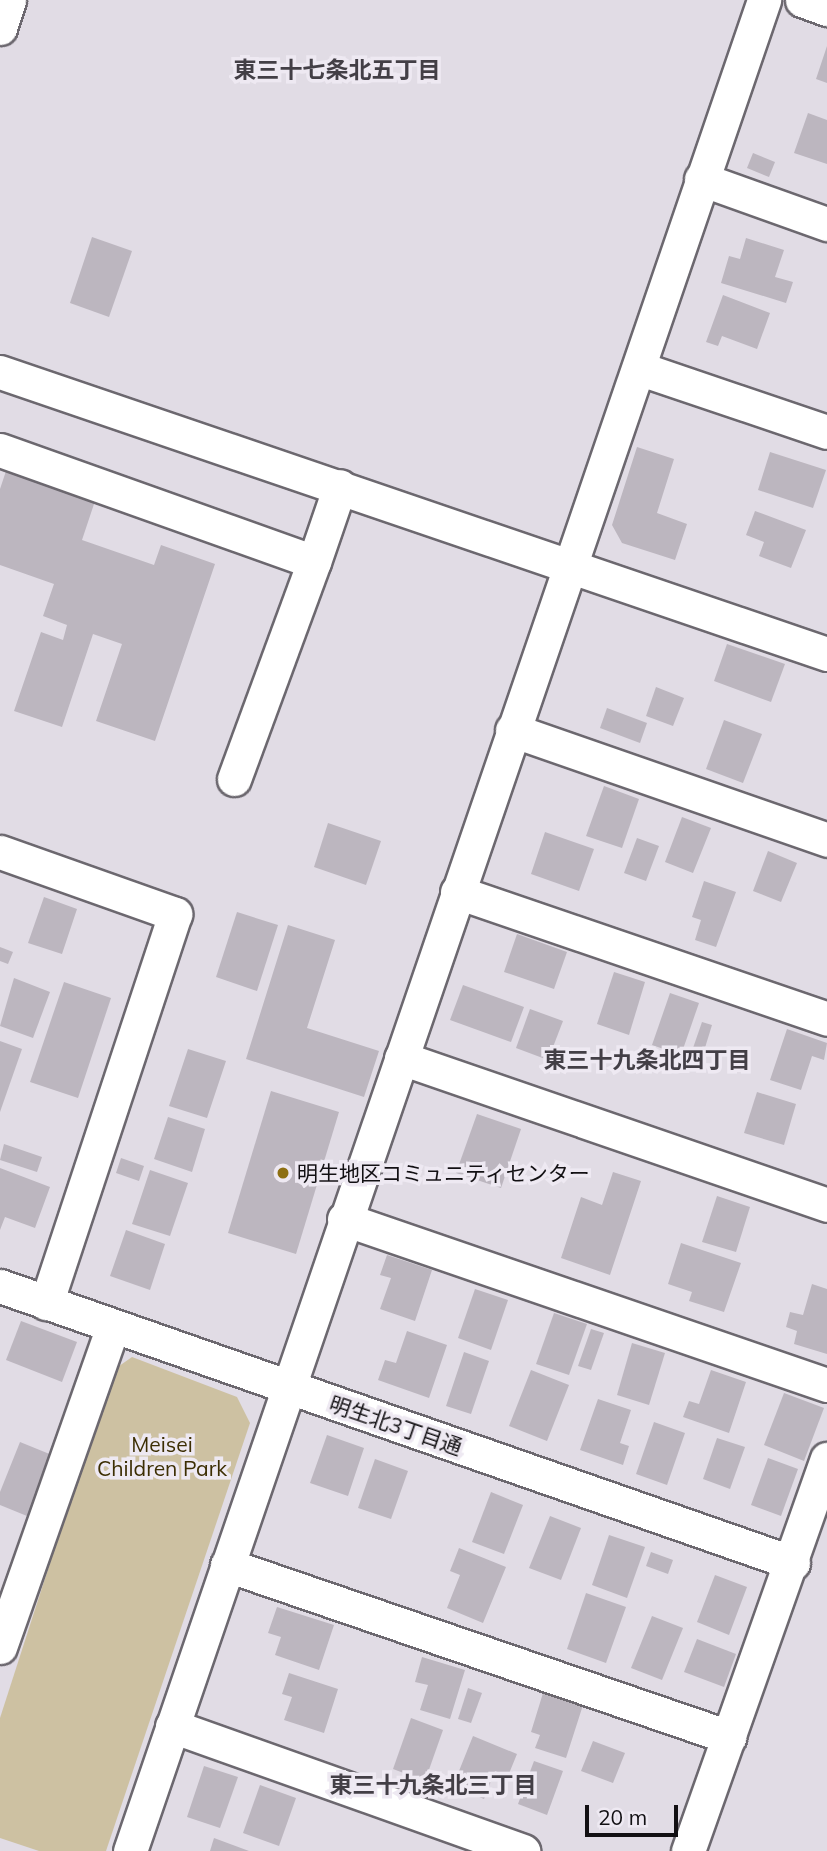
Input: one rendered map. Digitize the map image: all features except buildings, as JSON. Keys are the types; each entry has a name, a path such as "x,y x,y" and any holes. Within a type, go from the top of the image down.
{"street":[{"path":"0,28 9,0"},
{"path":"130,1851 286,1386 401,1058 569,562 641,369 701,179 764,0"},
{"path":"802,0 827,9"},
{"path":"701,179 827,224"},
{"path":"641,369 827,432"},
{"path":"0,372 569,562 827,653"},
{"path":"0,450 314,562"},
{"path":"234,779 340,486"},
{"path":"512,730 827,839"},
{"path":"0,852 175,914 47,1303"},
{"path":"457,892 827,1019"},
{"path":"401,1058 827,1205"},
{"path":"344,1219 827,1385"},
{"name":"明生北3丁目通","path":"0,1286 793,1563"},
{"path":"0,1647 13,1571 113,1326"},
{"path":"688,1851 793,1563 827,1459"},
{"path":"227,1565 729,1737"},
{"path":"172,1726 523,1851"}],"green space":[{"name":"Meisei Children Park","path":"132,1357 237,1397 250,1423 106,1851 39,1851 0,1838 0,1718 112,1371"}],"place":[{"name":"明生地区コミュニティセンター","path":"283,1173"}],"district":[{"name":"東三十七条北五丁目","path":"337,70"},
{"name":"東三十九条北四丁目","path":"647,1060"},
{"name":"東三十九条北三丁目","path":"433,1785"}]}
